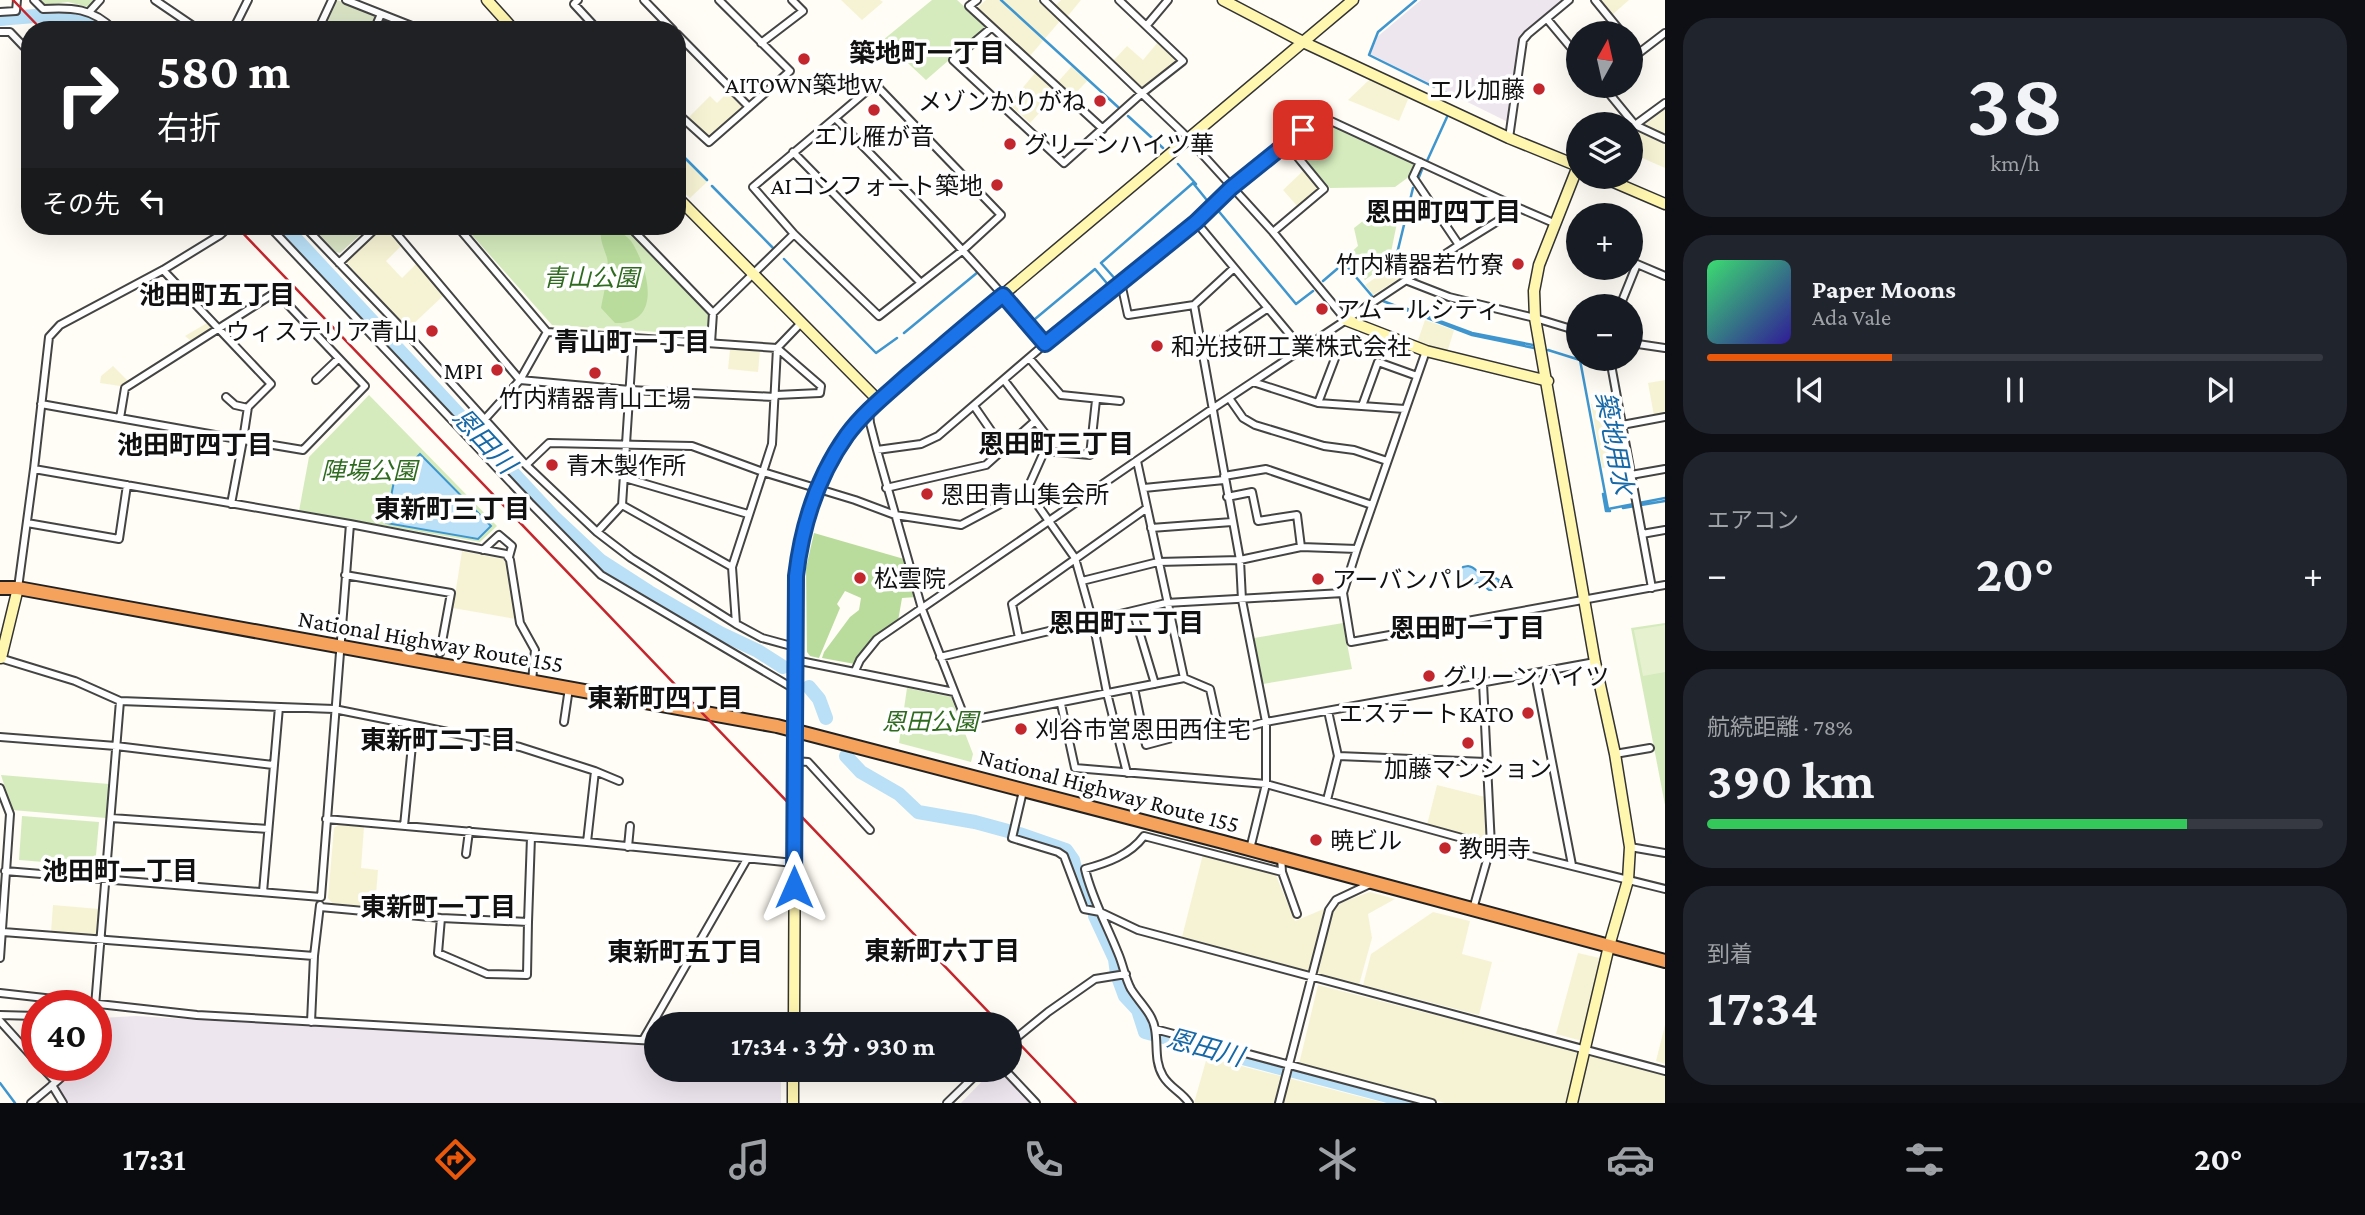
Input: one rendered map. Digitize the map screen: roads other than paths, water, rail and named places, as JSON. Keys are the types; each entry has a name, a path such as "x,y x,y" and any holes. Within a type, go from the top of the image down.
{"highway":[{"name":"National Highway Route 155","path":"0,588 19,588 339,645 795,730 1665,961"}],"street":[{"path":"0,12 16,11 18,0"},
{"path":"34,0 43,9 72,7 90,11 103,21"},
{"path":"90,11 100,0"},
{"path":"155,0 186,21"},
{"path":"237,21 247,0"},
{"path":"322,21 332,0"},
{"path":"346,0 399,21"},
{"path":"487,0 506,21"},
{"path":"578,0 574,4 590,21"},
{"path":"644,0 664,21"},
{"path":"686,121 709,142 790,71 719,0"},
{"path":"761,43 803,11 792,0"},
{"path":"977,0 969,6 1102,129"},
{"path":"1044,0 1187,138 1272,232 1346,320 1426,351 1548,381"},
{"path":"991,28 953,60 1063,163 1183,61 1119,0"},
{"path":"1147,25 1168,0"},
{"path":"1223,0 1303,42 1509,138 1566,161"},
{"path":"794,1012 795,648 798,560 805,524 817,489 846,437 869,410 1353,0"},
{"path":"1509,138 1523,40 1569,0"},
{"path":"1595,0 1612,21"},
{"path":"378,21 381,14"},
{"path":"1547,19 1566,42"},
{"path":"0,32 10,32 21,44"},
{"path":"1643,50 1665,33"},
{"path":"686,43 749,107"},
{"path":"875,84 1002,215 963,250 879,316 794,234 753,187 835,118 875,84"},
{"path":"1613,98 1624,112"},
{"path":"1643,119 1665,103"},
{"path":"877,450 921,444 930,440 1196,222 1231,188 1320,116 1556,224"},
{"path":"835,118 963,250 1045,344"},
{"path":"1643,129 1665,139"},
{"path":"1272,232 1324,189 1287,144"},
{"path":"793,152 920,282"},
{"path":"1420,162 1413,177 1459,245"},
{"path":"1569,189 1539,265 1534,291 1535,318 1630,847 1628,880 1609,946 1572,1103"},
{"path":"1630,189 1665,204"},
{"path":"686,206 879,401"},
{"path":"855,671 860,660 877,639 1212,409 1519,208"},
{"path":"1196,222 1302,349"},
{"path":"711,344 713,313 794,234"},
{"path":"220,235 163,270 60,325 48,337 19,588 1,658 75,681 120,701 334,709 520,747 619,781"},
{"path":"277,235 601,575 796,690"},
{"path":"312,235 526,465 597,533 631,558 736,624 762,638 795,648"},
{"path":"339,263 369,235"},
{"path":"398,235 520,380 630,390 775,396 820,393 821,386 777,348 547,332 465,235"},
{"path":"638,235 713,313"},
{"path":"1625,294 1637,264 1665,276"},
{"path":"1121,283 1128,315 1194,305 1234,268"},
{"path":"163,270 271,384 248,408 231,504"},
{"path":"1408,281 1449,297 1566,327"},
{"path":"41,404 243,440 303,450 365,386 276,292 125,387 120,418"},
{"path":"1194,305 1240,560 1242,600 1266,722 1266,784 1250,849"},
{"path":"1203,352 1268,308"},
{"path":"736,624 732,567 772,444 777,348 800,323"},
{"path":"485,419 520,380 547,332"},
{"path":"597,533 622,505 634,337"},
{"path":"1318,403 1339,348 1319,339"},
{"path":"1643,345 1665,348"},
{"path":"1426,351 1343,593 1351,642 1665,585"},
{"path":"1029,358 1061,395 1120,401"},
{"path":"316,380 338,359"},
{"path":"1362,405 1378,362 1417,376"},
{"path":"1612,371 1652,587"},
{"path":"526,465 549,443 692,446 895,515 961,525 1027,490 1048,443 1047,436 1004,380"},
{"path":"1253,382 1318,403 1405,409"},
{"path":"226,397 234,405 248,408"},
{"path":"1229,398 1243,418 1255,425 1324,446 1354,450 1387,461"},
{"path":"1045,451 1090,455 1096,400"},
{"path":"974,405 1003,448"},
{"path":"869,410 886,488 922,609 966,721 1184,678 1210,689 1220,734 1266,722 1595,662"},
{"path":"1622,425 1665,417"},
{"path":"886,488 986,465 1035,421"},
{"path":"1138,460 1184,678"},
{"path":"34,469 350,524 506,554 509,557"},
{"path":"1144,488 1224,478 1266,469 1372,505"},
{"path":"1631,475 1665,470"},
{"path":"625,478 748,514"},
{"path":"27,523 119,538 127,485"},
{"path":"1027,490 1075,558 1093,622 1127,773"},
{"path":"1227,496 1252,492 1258,521 1297,515 1301,547"},
{"path":"622,505 732,567"},
{"path":"1019,638 1012,604 1147,508"},
{"path":"1151,528 1232,522"},
{"path":"311,1022 314,956 350,524"},
{"path":"1642,534 1665,530"},
{"path":"483,550 499,535 512,546 509,557 520,623 535,650 532,681"},
{"path":"1082,581 1158,562 1240,560 1301,547 1357,549"},
{"path":"345,575 451,593 440,653"},
{"path":"940,657 1167,603 1343,593"},
{"path":"1133,611 1155,684"},
{"path":"795,660 954,692"},
{"path":"1535,674 1572,865"},
{"path":"1473,909 1491,846 1483,683"},
{"path":"564,722 569,688"},
{"path":"1134,688 1146,745 1217,726"},
{"path":"96,990 120,701"},
{"path":"1061,704 1075,768 1266,784 1491,846 1665,889"},
{"path":"263,892 279,707"},
{"path":"1328,711 1338,756 1328,800"},
{"path":"404,826 414,725"},
{"path":"0,737 116,746 273,765"},
{"path":"1615,754 1650,748"},
{"path":"1338,756 1486,762"},
{"path":"795,761 808,762 870,830"},
{"path":"587,842 595,771"},
{"path":"0,788 3,805 10,814 4,844 0,958"},
{"path":"1024,789 1012,838 1064,856 1084,909 1100,912 1138,930 1665,1071"},
{"path":"111,818 268,829"},
{"path":"326,819 794,863"},
{"path":"628,847 630,826"},
{"path":"467,854 468,831"},
{"path":"1189,1103 1163,1076 1155,1032 1145,1005 1131,988 1090,893 1085,869 1126,853 1138,845 1144,836 1282,873"},
{"path":"440,918 438,953 487,974 527,975 531,837"},
{"path":"1630,847 1665,853"},
{"path":"1280,858 1282,873 1297,914"},
{"path":"112,1007 197,1015 642,1040 747,859"},
{"path":"5,870 321,897"},
{"path":"1279,1103 1331,905 1372,883"},
{"path":"320,907 440,918 528,922"},
{"path":"3,932 314,956"},
{"path":"1022,1033 1095,979 1126,974"},
{"path":"0,993 21,996"},
{"path":"0,1015 21,1016"},
{"path":"0,1021 21,1044"},
{"path":"1155,1032 1432,1103"},
{"path":"34,1102 56,1081"},
{"path":"793,1082 793,1103"},
{"path":"947,1103 969,1082"},
{"path":"1017,1082 1037,1103"},
{"path":"54,1083 62,1103"}],"water":[{"path":"420,454 491,526 478,539 386,523 394,481"},
{"path":"1468,566 1482,575 1499,580 1496,590 1489,590 1480,583 1464,584 1458,575 1463,567"}],"waterway":[{"name":"築地用水","path":"1001,0 1118,107"},
{"name":"築地用水","path":"1416,0 1378,32 1369,55 1434,87"},
{"name":"恩田川","path":"0,19 52,15 86,21"},
{"name":"築地用水","path":"1441,90 1457,98"},
{"name":"築地用水","path":"1128,116 1163,148"},
{"name":"築地用水","path":"1427,161 1447,117"},
{"path":"686,159 707,180"},
{"name":"築地用水","path":"1178,164 1196,184"},
{"name":"築地用水","path":"1419,177 1423,167"},
{"path":"1117,281 1101,263 1193,183 1210,204"},
{"path":"712,186 774,249"},
{"name":"築地用水","path":"1393,270 1413,188"},
{"name":"築地用水","path":"1216,208 1296,304 1313,291"},
{"name":"恩田川","path":"292,235 553,516 601,561 649,592 783,667"},
{"path":"784,259 876,353 897,338"},
{"name":"築地用水","path":"1323,281 1344,263 1372,296"},
{"path":"1035,319 1095,269 1110,287"},
{"path":"904,333 978,272 981,275"},
{"name":"築地用水","path":"1383,301 1472,335 1534,348"},
{"name":"築地用水","path":"1402,307 1472,333 1533,345"},
{"name":"築地用水","path":"1548,350 1580,360 1608,509 1665,498"},
{"name":"築地用水","path":"1603,494 1606,511 1610,511"},
{"name":"築地用水","path":"1623,508 1665,501"},
{"name":"恩田川","path":"809,687 819,699 826,718"},
{"name":"恩田川","path":"846,756 861,772 899,794 918,812 1008,831"},
{"name":"恩田川","path":"1020,834 1066,850 1073,860 1081,892 1089,906"},
{"name":"恩田川","path":"1095,916 1115,959 1117,974"},
{"name":"恩田川","path":"1118,977 1125,996 1138,1010 1145,1032 1284,1069"},
{"name":"恩田川","path":"1290,1070 1414,1103"},
{"path":"0,1083 15,1103"}],"railway":[{"path":"13,0 33,21"},
{"path":"245,235 989,1012"},
{"path":"1022,1047 1076,1103"}],"place":[{"name":"AITOWN築地W","path":"804,59"},
{"name":"エル加藤","path":"1539,89"},
{"name":"メゾンかりがね","path":"1100,101"},
{"name":"エル雁が音","path":"874,110"},
{"name":"グリーンハイツ華","path":"1010,144"},
{"name":"AIコンフォート築地","path":"997,185"},
{"name":"竹内精器若竹寮","path":"1518,264"},
{"name":"アムールシティ","path":"1322,309"},
{"name":"ウィステリア青山","path":"432,331"},
{"name":"和光技研工業株式会社","path":"1157,346"},
{"name":"MPI","path":"497,370"},
{"name":"竹内精器青山工場","path":"595,373"},
{"name":"青木製作所","path":"552,465"},
{"name":"恩田青山集会所","path":"927,494"},
{"name":"松雲院","path":"860,578"},
{"name":"アーバンパレスA","path":"1318,579"},
{"name":"グリーンハイツ","path":"1429,676"},
{"name":"エステートKATO","path":"1528,713"},
{"name":"刈谷市営恩田西住宅","path":"1021,729"},
{"name":"加藤マンション","path":"1468,743"},
{"name":"暁ビル","path":"1316,840"},
{"name":"教明寺","path":"1445,848"}],"district":[{"name":"築地町一丁目","path":"927,53"},
{"name":"恩田町四丁目","path":"1443,212"},
{"name":"池田町五丁目","path":"217,295"},
{"name":"青山町一丁目","path":"632,342"},
{"name":"恩田町三丁目","path":"1056,444"},
{"name":"池田町四丁目","path":"195,445"},
{"name":"東新町三丁目","path":"452,509"},
{"name":"恩田町二丁目","path":"1126,623"},
{"name":"恩田町一丁目","path":"1467,628"},
{"name":"東新町四丁目","path":"665,698"},
{"name":"東新町二丁目","path":"438,740"},
{"name":"池田町一丁目","path":"120,871"},
{"name":"東新町一丁目","path":"438,907"},
{"name":"東新町六丁目","path":"942,951"},
{"name":"東新町五丁目","path":"685,952"}],"park label":[{"name":"青山公園","path":"591,277"},
{"name":"陣場公園","path":"369,470"},
{"name":"恩田公園","path":"930,721"}]}
